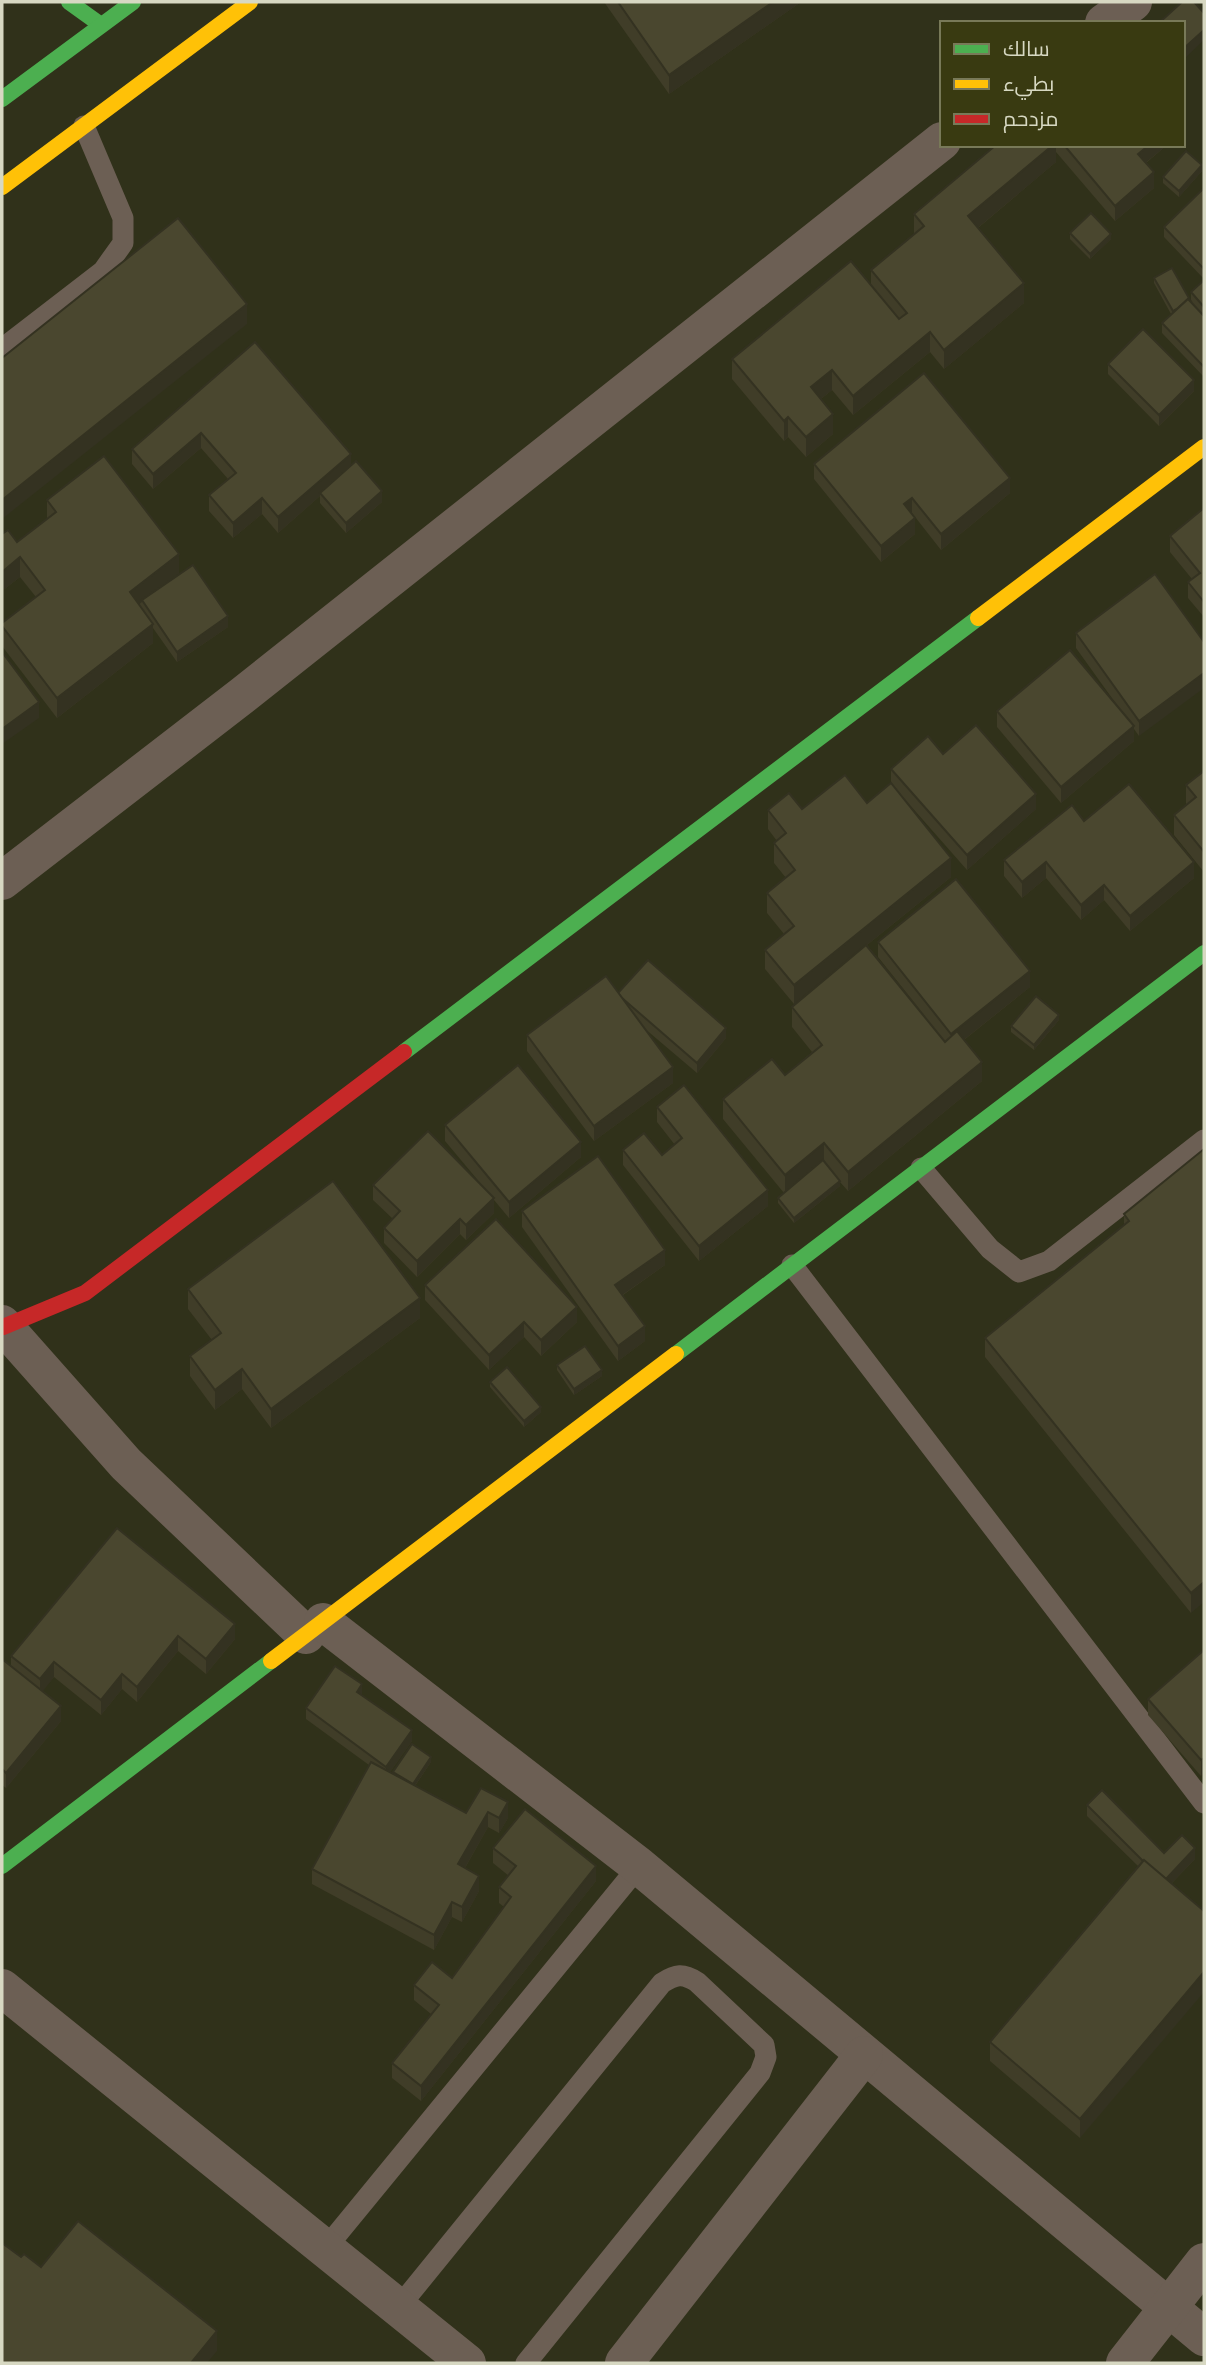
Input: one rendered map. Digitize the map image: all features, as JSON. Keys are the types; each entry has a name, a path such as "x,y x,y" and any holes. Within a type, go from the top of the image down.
{"street":[{"path":"69,2 101,25"},
{"path":"2,99 133,2"},
{"path":"2,187 250,2"},
{"path":"1107,21 1133,2"},
{"path":"2,881 243,695 940,143"},
{"path":"1204,447 85,1293 3,1325 126,1464 314,1629 639,1867 1167,2309 1204,2337"},
{"path":"2,1866 1204,953"},
{"path":"2,1988 467,2363"},
{"path":"624,2363 864,2054"},
{"path":"1125,2363 1204,2262"}],"lane":[{"path":"2,349 103,271 123,243 123,218 84,126"},
{"path":"921,1168 990,1250 1019,1272 1049,1261 1204,1140"},
{"path":"792,1265 1204,1803"},
{"path":"325,2249 639,1867"},
{"path":"398,2308 662,1983 674,1976 685,1975 697,1982 764,2045 766,2057 760,2073 526,2363"}],"building":[{"path":"618,2 773,2 669,75"},
{"path":"1182,2 1194,2 1204,13 1204,30 1185,47 1185,21 1161,21"},
{"path":"994,147 1051,147 968,216 1024,283 944,350 930,332 853,396 832,370 811,387 833,414 806,437 788,417 784,421 732,359 851,261 899,319 907,313 871,270 924,226 914,214"},
{"path":"1066,147 1147,147 1138,154 1154,172 1115,206"},
{"path":"1186,151 1202,165 1179,191 1163,177"},
{"path":"1204,188 1204,269 1164,227"},
{"path":"1091,213 1111,234 1090,254 1070,233"},
{"path":"178,218 247,304 2,500 2,358"},
{"path":"1172,268 1190,300 1173,311 1154,278"},
{"path":"1204,280 1204,307 1191,292"},
{"path":"1188,299 1204,316 1204,367 1162,323"},
{"path":"1143,329 1194,380 1159,415 1108,364"},
{"path":"255,342 351,454 278,517 262,498 233,523 209,495 236,473 201,433 153,474 132,449"},
{"path":"924,373 1010,478 941,534 912,498 904,504 915,518 881,546 814,464"},
{"path":"104,456 179,554 130,592 153,624 57,698 2,626 2,623 45,590 20,557 2,572 2,534 8,530 17,542 56,512 47,500"},
{"path":"356,461 382,491 346,523 320,493"},
{"path":"1204,508 1204,602 1188,582 1200,573 1170,536"},
{"path":"193,565 228,616 177,652 142,600"},
{"path":"1155,574 1204,642 1204,673 1139,721 1076,633"},
{"path":"1070,650 1134,726 1061,787 997,711"},
{"path":"2,652 39,702 2,729"},
{"path":"976,725 1036,794 967,855 891,769 928,736 943,754"},
{"path":"1204,771 1204,852 1174,815 1196,797 1186,785"},
{"path":"845,775 867,803 891,783 951,858 794,985 765,950 794,926 767,893 795,870 774,843 786,833 768,810 789,793 802,809"},
{"path":"1129,784 1194,862 1130,916 1104,885 1081,905 1046,862 1022,882 1004,860 1072,805 1084,821"},
{"path":"956,879 1030,971 951,1034 878,942"},
{"path":"866,945 945,1042 957,1031 982,1062 848,1172 824,1143 785,1175 723,1099 772,1059 785,1075 822,1045 792,1007"},
{"path":"648,960 726,1028 697,1063 618,993"},
{"path":"606,976 673,1067 594,1126 527,1035"},
{"path":"1036,996 1059,1015 1034,1045 1011,1026"},
{"path":"518,1065 581,1142 509,1202 445,1125"},
{"path":"684,1085 768,1190 699,1246 623,1150 644,1133 662,1155 682,1138 657,1107"},
{"path":"428,1131 494,1198 466,1225 460,1219 417,1261 384,1228 400,1211 373,1185"},
{"path":"1204,1149 1204,1582 1191,1593 985,1338 1129,1221 1124,1214"},
{"path":"598,1156 665,1250 615,1285 645,1326 618,1346 522,1211"},
{"path":"823,1160 840,1181 794,1218 778,1198"},
{"path":"333,1181 420,1298 271,1409 242,1369 215,1390 190,1356 221,1333 188,1289"},
{"path":"496,1219 577,1307 541,1340 524,1322 489,1355 425,1285"},
{"path":"585,1346 602,1370 574,1389 557,1365"},
{"path":"507,1367 541,1407 524,1421 490,1382"},
{"path":"117,1528 235,1624 206,1659 178,1636 137,1687 122,1674 101,1700 54,1662 40,1679 11,1656"},
{"path":"1204,1650 1204,1758 1201,1760 1148,1699"},
{"path":"2,1659 61,1706 6,1773 2,1769"},
{"path":"335,1666 362,1684 357,1692 412,1730 386,1767 306,1708"},
{"path":"412,1744 431,1757 413,1784 393,1772"},
{"path":"371,1762 466,1813 481,1788 508,1802 499,1818 488,1812 458,1864 479,1876 462,1907 452,1902 434,1935 312,1869"},
{"path":"1102,1790 1164,1853 1182,1835 1195,1848 1166,1879 1143,1861 1087,1805"},
{"path":"525,1809 596,1866 421,2086 392,2063 439,2005 414,1985 432,1962 452,1978 511,1897 499,1887 516,1866 493,1848"},
{"path":"1144,1860 1204,1911 1204,1972 1080,2119 990,2042"},
{"path":"78,2221 217,2331 191,2363 2,2363 2,2243 21,2257 24,2254 41,2267"}],"traffic: fast":[{"path":"69,2 101,25"},
{"path":"2,99 133,2"},
{"path":"404,1052 978,618"},
{"path":"676,1354 1204,953"},
{"path":"2,1866 271,1661"}],"traffic: slow":[{"path":"2,187 250,2"},
{"path":"978,618 1204,447"},
{"path":"271,1661 676,1354"}],"traffic: jam":[{"path":"3,1327 85,1293 404,1052"}]}
